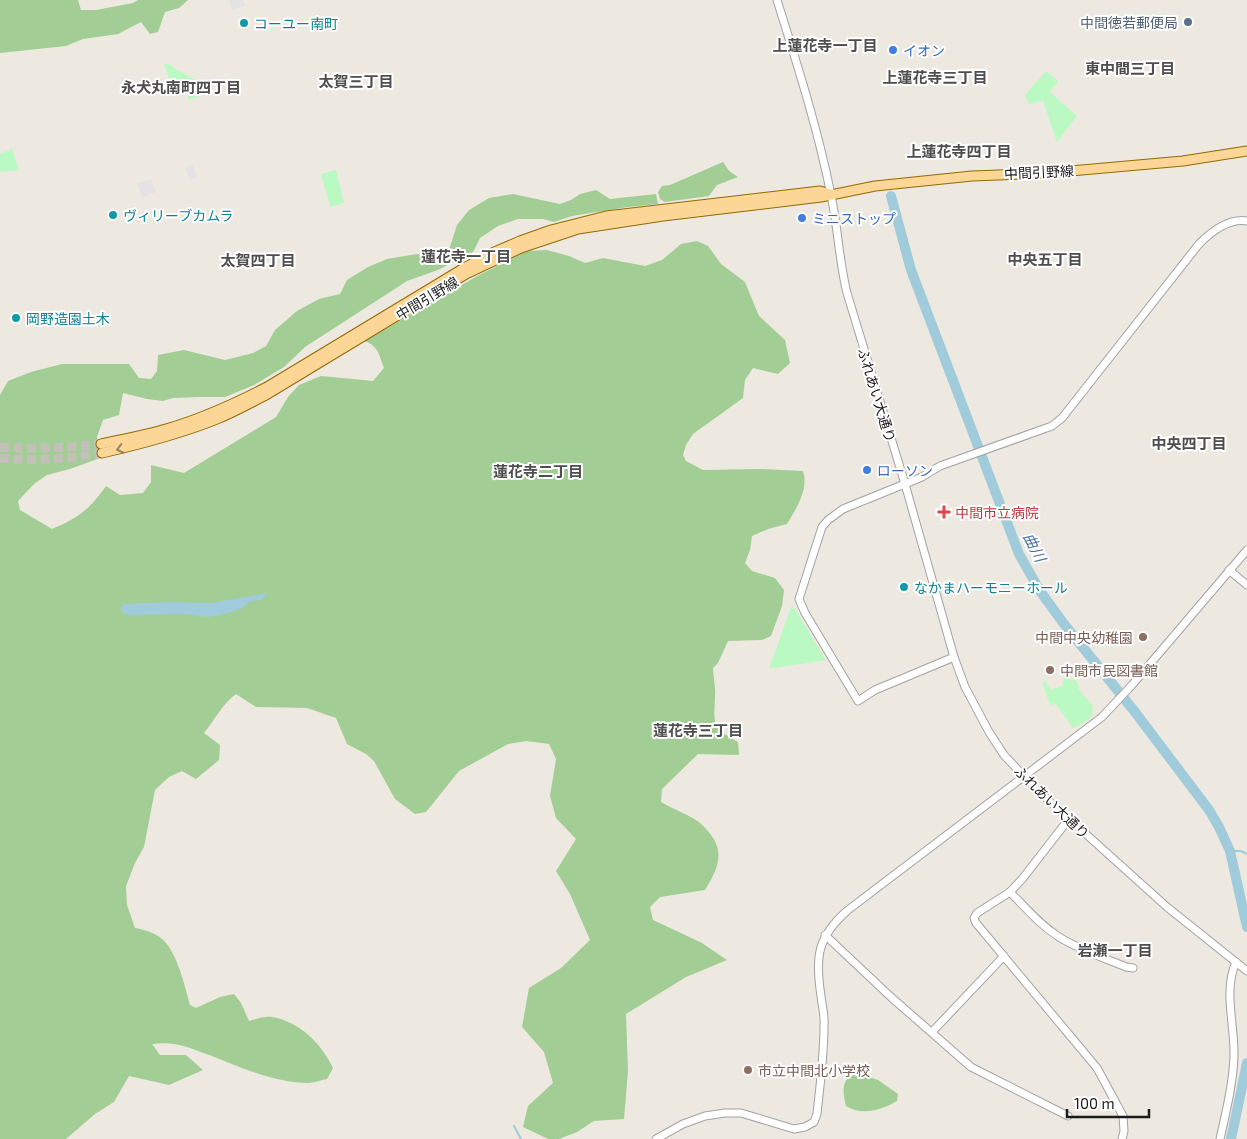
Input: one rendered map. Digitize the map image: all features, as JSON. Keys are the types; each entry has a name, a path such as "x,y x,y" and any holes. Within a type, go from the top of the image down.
{"main road":[{"name":"中間引野線","path":"101,448 166,429 217,411 275,382 492,252 578,222 616,215 820,191 831,194 897,183 972,176 1048,173 1183,161 1247,151"}],"street":[{"name":"ふれあい大通り","path":"777,0 809,101 831,194 847,293 905,484 954,657 965,687 989,732 1004,754 1024,776 1068,820 1167,907 1247,971"},
{"path":"954,657 875,690 858,702 805,613 799,599 822,527 843,509 905,484 940,466 988,450 1058,422 1199,244 1206,237 1232,221 1247,221"},
{"path":"656,1139 683,1124 704,1116 725,1112 742,1113 794,1129 805,1127 814,1122 824,1052 824,1023 818,974 820,951 825,935 834,922 1102,717 1130,688 1247,550"},
{"path":"1230,570 1247,585"},
{"path":"1068,820 1010,892 977,913 974,918 976,923 1097,1068 1122,1116 1124,1131 1122,1139"},
{"path":"1010,892 1035,918 1059,936 1080,948 1126,967 1133,968"},
{"path":"825,935 886,993 971,1068 1068,1116"},
{"path":"932,1032 1004,956"},
{"path":"1220,1139 1232,1080 1234,1042 1229,987 1231,972 1236,962"}],"green space":[{"path":"0,0 78,0 81,10 96,10 133,3 138,0 188,0 179,8 165,12 158,32 150,34 141,22 118,34 83,39 66,46 0,53"},
{"path":"164,64 168,64 195,80 201,96 189,100 186,90 174,92"},
{"path":"1046,71 1058,81 1050,92 1077,116 1057,142 1043,101 1029,104 1025,95"},
{"path":"12,149 19,170 0,172 0,154"},
{"path":"723,162 729,171 738,177 717,185 709,196 665,202 660,199 658,192 662,186 670,185"},
{"path":"336,170 344,203 330,207 321,174"},
{"path":"596,190 610,199 656,194 658,204 572,216 554,222 543,219 518,219 498,226 480,238 473,252 438,270 407,281 305,347 284,367 254,385 225,397 173,398 163,401 123,393 119,415 103,420 97,437 100,458 47,475 34,484 18,501 20,510 52,529 83,512 106,486 120,495 143,493 151,482 151,465 184,473 276,417 288,397 299,385 321,376 373,381 384,368 376,349 365,341 479,275 527,251 547,250 585,263 603,258 645,266 662,260 681,244 697,241 708,246 721,264 745,282 759,316 785,340 790,363 778,374 753,368 745,380 743,398 693,434 686,445 683,455 686,461 703,470 760,469 803,471 804,478 801,499 787,524 752,536 750,550 745,563 752,571 775,578 784,590 782,606 771,636 762,640 728,641 718,663 713,668 716,724 723,732 738,742 739,755 698,754 662,789 661,802 691,817 708,831 717,847 718,863 705,890 660,897 650,907 653,920 702,943 727,960 686,977 626,1014 628,1071 624,1119 594,1121 577,1132 559,1139 548,1139 523,1127 528,1106 553,1083 544,1052 522,1027 529,988 561,968 590,940 570,894 556,871 576,839 556,818 550,796 556,759 549,744 526,741 508,744 459,771 426,812 415,814 395,799 374,761 366,754 347,744 336,718 307,708 256,707 236,694 223,707 204,733 220,745 219,760 196,779 182,771 169,777 155,790 144,847 126,886 127,905 135,928 156,935 170,949 181,972 190,1005 196,1008 220,997 234,994 241,1003 249,1021 272,1017 292,1024 316,1042 333,1068 327,1079 310,1083 296,1082 271,1078 183,1046 169,1043 152,1044 160,1055 186,1055 203,1070 169,1085 129,1076 114,1102 95,1114 66,1139 0,1139 0,395 8,381 31,372 62,364 129,364 139,378 151,379 157,371 158,355 184,350 225,360 253,353 266,346 275,330 297,311 319,299 340,294 347,280 368,267 387,259 417,254 434,258 449,250 457,225 469,210 489,198 513,194 560,204 580,194"},
{"path":"793,606 826,660 769,669 791,607"},
{"path":"1064,677 1077,681 1079,690 1093,706 1092,716 1073,728 1055,703 1051,706 1043,686 1044,679 1051,690 1062,686"},
{"path":"859,1074 878,1080 898,1094 897,1101 871,1111 858,1111 846,1106 844,1085 853,1075"}],"shaded area":[{"path":"229,0 243,0 245,6 232,10"},
{"path":"193,165 197,177 190,180 185,167"},
{"path":"151,179 156,192 142,197 137,183"}],"water":[{"path":"267,593 262,600 251,601 241,609 208,617 183,614 128,615 122,612 121,608 123,604 211,603"}],"waterway":[{"name":"曲川","path":"891,196 911,270 1019,554 1040,591 1064,624 1135,712 1209,810 1230,851 1247,927"},
{"path":"1230,851 1241,851 1247,854"},
{"name":"曲川","path":"1231,1139 1247,1063"},
{"path":"514,1126 521,1139"}],"tunnel":[{"path":"0,447 50,448 101,444"},
{"path":"0,458 51,459 102,453"}],"place":[{"name":"中間徳若郵便局","path":"1188,22"},
{"name":"コーユー南町","path":"244,23"},
{"name":"イオン","path":"893,50"},
{"name":"ヴィリーブカムラ","path":"113,215"},
{"name":"ミニストップ","path":"802,218"},
{"name":"岡野造園土木","path":"16,318"},
{"name":"ローソン","path":"867,470"},
{"name":"中間市立病院","path":"944,512"},
{"name":"なかまハーモニーホール","path":"904,587"},
{"name":"中間中央幼稚園","path":"1143,637"},
{"name":"中間市民図書館","path":"1050,670"},
{"name":"市立中間北小学校","path":"748,1070"}],"district":[{"name":"上蓮花寺一丁目","path":"825,45"},
{"name":"東中間三丁目","path":"1130,68"},
{"name":"上蓮花寺三丁目","path":"935,77"},
{"name":"太賀三丁目","path":"356,81"},
{"name":"永犬丸南町四丁目","path":"181,87"},
{"name":"上蓮花寺四丁目","path":"959,151"},
{"name":"蓮花寺一丁目","path":"466,256"},
{"name":"中央五丁目","path":"1045,259"},
{"name":"太賀四丁目","path":"258,260"},
{"name":"中央四丁目","path":"1189,443"},
{"name":"蓮花寺二丁目","path":"538,471"},
{"name":"蓮花寺三丁目","path":"698,730"},
{"name":"岩瀬一丁目","path":"1115,950"}]}
